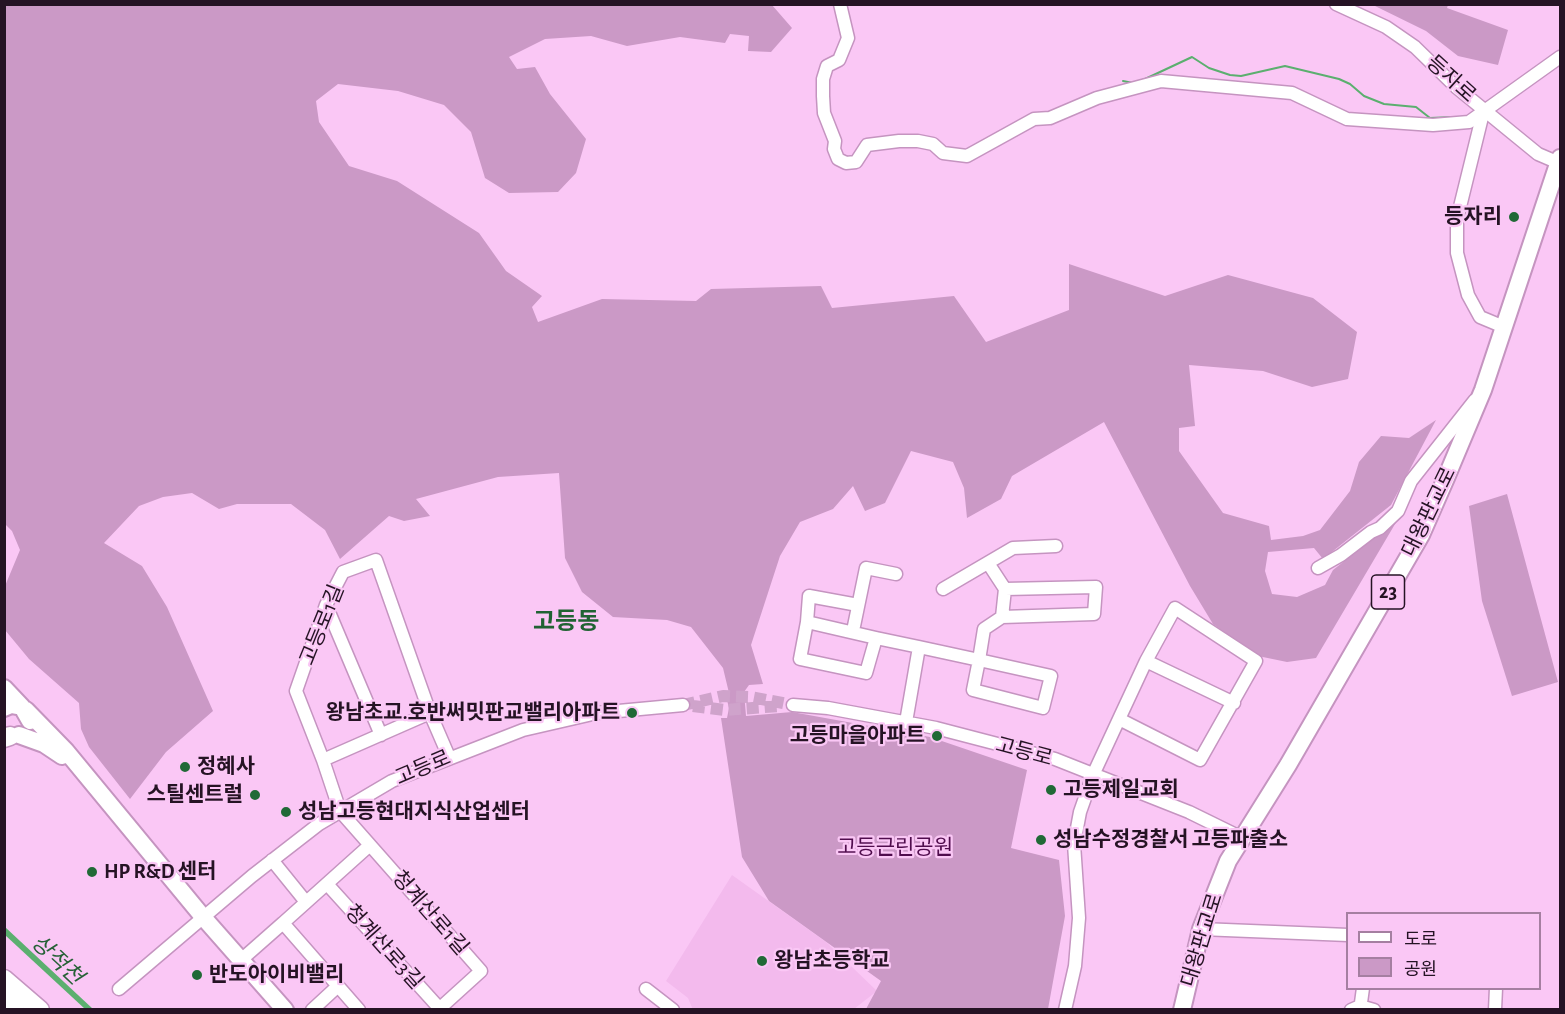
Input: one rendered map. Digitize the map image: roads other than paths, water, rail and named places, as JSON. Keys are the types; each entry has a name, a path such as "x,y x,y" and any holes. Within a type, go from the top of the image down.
{"highway":[{"path":"4,978 40,1010"},
{"path":"4,1000 15,1010"}],"main road":[{"name":"대왕판교로","path":"1182,1010 1201,929 1228,861 1288,765 1421,535 1483,390 1560,160"},
{"path":"4,688 81,771 203,917 285,1010"},
{"path":"4,708 11,705 24,709"},
{"path":"10,736 29,725 24,709"},
{"path":"10,736 44,744 81,771"}],"street":[{"path":"840,4 848,38 839,60 827,66 823,78 823,96 824,113 835,141 834,149 838,159 846,163 856,162 867,145 898,141 933,144 943,153 967,156 1034,119 1050,118 1097,98 1161,81 1292,93 1347,119 1448,125 1469,122 1484,109 1560,57"},
{"name":"등자로","path":"1336,4 1386,27 1415,47 1456,87 1538,154 1560,160"},
{"path":"1484,109 1457,219 1457,253 1468,295 1480,317 1504,327"},
{"path":"1318,568 1380,528 1398,511 1411,481 1483,390"},
{"path":"943,589 1013,548 1056,546"},
{"name":"고등로1길","path":"340,811 296,691 326,605 343,572 376,560 430,713 449,757"},
{"path":"988,563 1005,589 1002,617"},
{"path":"854,626 867,568 896,574"},
{"path":"807,622 876,638 979,660 1051,676 1043,708 973,690 979,660 984,629 1002,617 1094,614 1096,587 1005,589"},
{"path":"858,605 809,596 800,659 866,673 876,638"},
{"path":"326,605 381,735"},
{"path":"1065,1010 1075,966 1079,918 1074,844 1080,812 1093,775 1119,719 1175,608 1256,661 1200,760 1119,719"},
{"path":"906,722 919,647"},
{"path":"1146,662 1234,703"},
{"name":"고등로","path":"119,988 272,860 319,824 392,781 523,730 597,713 683,705"},
{"name":"고등로","path":"794,705 906,722 1055,759 1189,812 1242,838"},
{"path":"322,760 430,713"},
{"name":"청계산로1길","path":"340,811 481,971 440,1009"},
{"path":"241,960 370,845"},
{"path":"272,860 306,902"},
{"name":"청계산로3길","path":"327,884 440,1009"},
{"path":"283,923 359,1010"},
{"path":"1201,929 1346,935"},
{"path":"312,1010 338,986"},
{"path":"646,989 674,1010"},
{"path":"1362,990 1357,1008 1374,1010"},
{"path":"1495,1010 1496,990"}],"waterway":[{"path":"1123,81 1133,83 1145,79 1192,57 1209,68 1230,75 1241,76 1285,66 1339,79 1350,84 1364,96 1384,104 1416,107 1430,118 1453,117"}],"tunnel":[{"path":"683,705 723,696 751,697 793,705"},
{"path":"693,706 725,710 780,706"}],"place":[{"name":"등자리","path":"1514,217"},
{"name":"왕남초교.호반써밋판교밸리아파트","path":"632,713"},
{"name":"고등마을아파트","path":"937,736"},
{"name":"정혜사","path":"185,767"},
{"name":"고등제일교회","path":"1051,790"},
{"name":"스틸센트럴","path":"255,795"},
{"name":"성남고등현대지식산업센터","path":"286,812"},
{"name":"성남수정경찰서 고등파출소","path":"1041,840"},
{"name":"HP R&D 센터","path":"92,872"},
{"name":"왕남초등학교","path":"762,961"},
{"name":"반도아이비밸리","path":"197,975"}],"district":[{"name":"고등동","path":"566,622"}],"park label":[{"name":"고등근린공원","path":"895,848"}],"water label":[{"name":"상적천","path":"57,960"}]}
